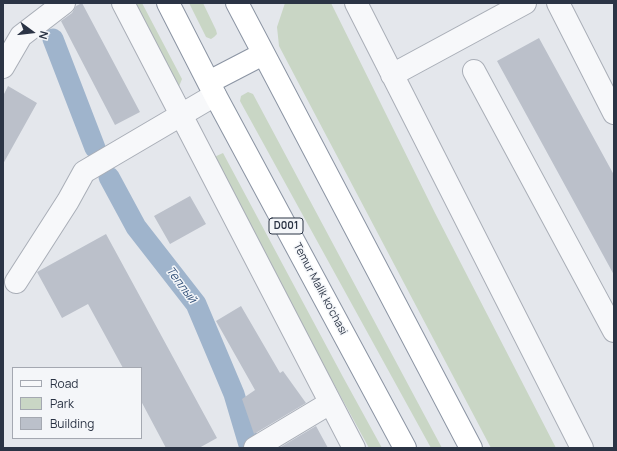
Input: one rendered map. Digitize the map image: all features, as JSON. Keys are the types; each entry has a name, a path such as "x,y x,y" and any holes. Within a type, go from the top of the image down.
{"highway":[{"name":"Temur Malik ko'chasi","path":"168,3 405,448"},
{"path":"237,3 471,448"},
{"path":"212,88 263,54"}],"street":[{"path":"3,68 21,36 64,3"},
{"path":"123,3 354,448"},
{"path":"356,3 582,448"},
{"path":"392,75 525,3"},
{"path":"558,3 614,113"},
{"path":"474,71 614,331"},
{"path":"16,282 68,201 84,172 180,115 212,88"},
{"path":"255,448 330,402"}],"green space":[{"path":"135,3 142,3 182,79 178,89"},
{"path":"189,3 203,3 216,30 217,34 214,37 211,39 206,37"},
{"path":"285,3 331,3 435,213 556,448 491,448 279,46 277,27"},
{"path":"248,92 253,94 442,448 431,448 240,101 241,96"},
{"path":"223,153 382,448 369,448 290,304 212,158"}],"building":[{"path":"82,3 140,112 115,125 61,21 72,13 76,6"},
{"path":"539,38 614,175 614,275 497,61"},
{"path":"8,86 37,103 3,164 3,96"},
{"path":"190,196 206,224 170,244 154,216"},
{"path":"106,234 217,438 199,448 166,448 142,403 142,367 122,367 88,304 62,318 37,272"},
{"path":"241,306 280,373 283,371 306,403 254,434 242,399 255,390 216,321"},
{"path":"316,426 328,448 279,448"}],"waterway":[{"name":"Теплый","path":"53,39 95,148"},
{"name":"Теплый","path":"109,177 136,227 196,304 234,394 250,448"}]}
